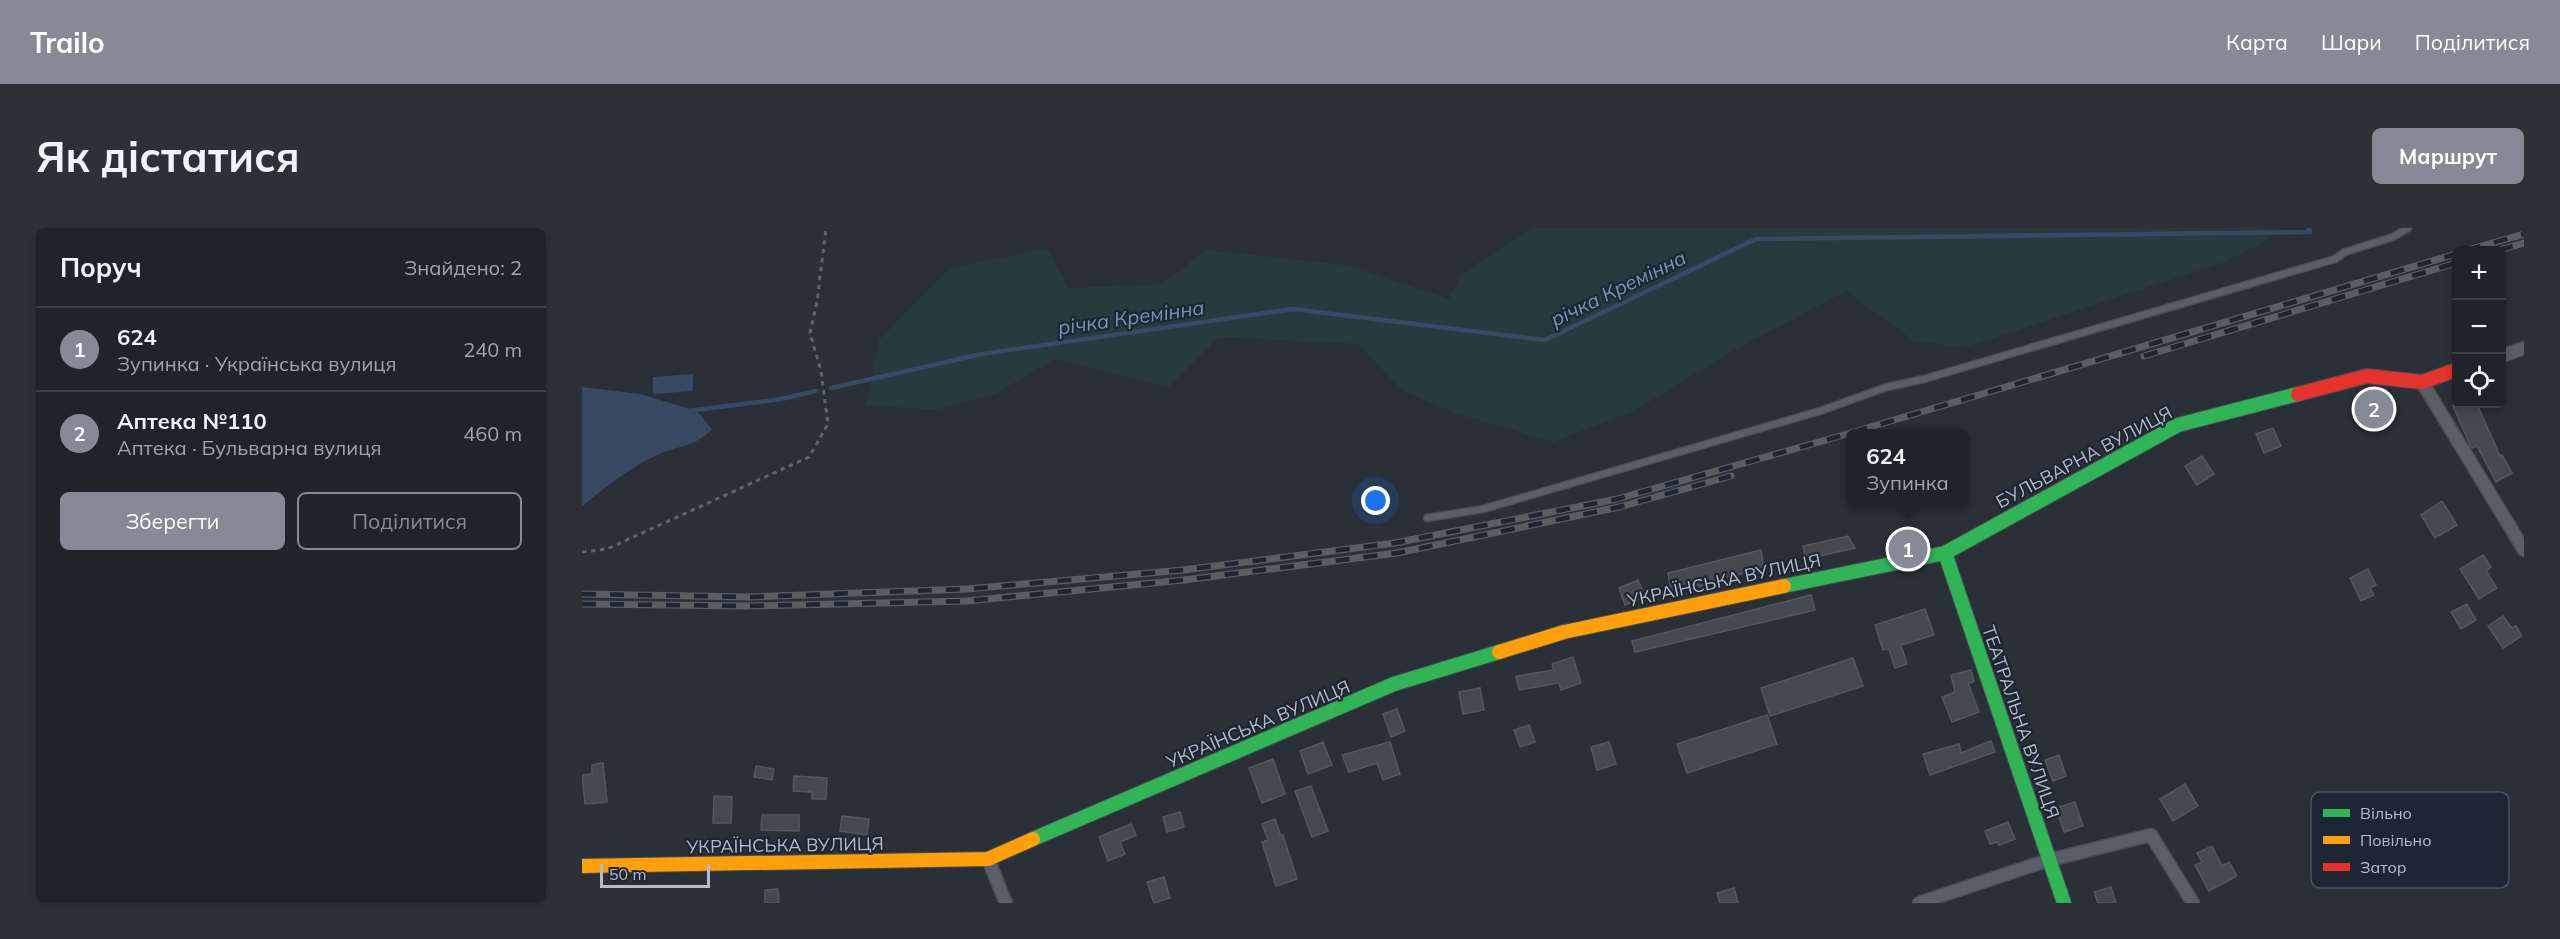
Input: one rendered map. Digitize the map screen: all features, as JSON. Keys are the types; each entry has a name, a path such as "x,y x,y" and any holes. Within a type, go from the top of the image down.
{"street":[{"path":"2506,355 2524,348"},
{"name":"БУЛЬВАРНА ВУЛИЦЯ","path":"1945,553 2178,425 2367,376 2422,382 2452,372"},
{"path":"2422,382 2524,550"},
{"name":"УКРАЇНСЬКА ВУЛИЦЯ","path":"582,866 988,859 1394,684 1564,632 1945,553"},
{"name":"ТЕАТРАЛЬНА ВУЛИЦЯ","path":"1945,553 2064,903"},
{"path":"1919,903 2049,860 2151,835 2193,903"},
{"path":"988,859 1006,903"}],"lane":[{"path":"1427,518 1483,508 1820,411 1887,387 1924,379 2335,259 2344,252 2393,237 2408,228"}],"path":[{"path":"582,552 607,549 809,457 828,424 821,372 810,333 817,302 826,228"}],"green space":[{"path":"1532,228 2271,228 2266,241 2222,263 1966,347 1914,341 1846,291 1735,350 1634,411 1553,442 1455,413 1401,390 1359,344 1219,337 1169,388 1055,359 997,393 936,410 866,405 879,340 948,269 1047,248 1068,288 1162,284 1206,250 1345,265 1449,299 1462,273"}],"water":[{"path":"693,374 693,391 653,394 653,377"},
{"path":"582,387 640,394 697,411 712,429 699,440 647,460 618,478 582,506"}],"building":[{"path":"2454,408 2479,408 2500,456 2502,455 2512,473 2496,482 2477,446 2472,448"},
{"path":"2273,428 2281,446 2264,453 2256,434"},
{"path":"2202,456 2214,474 2197,485 2185,466"},
{"path":"2442,501 2457,525 2435,538 2421,515"},
{"path":"1848,536 1855,548 1806,559 1803,546"},
{"path":"1761,550 1764,569 1721,578 1700,587 1697,584 1671,592 1668,573"},
{"path":"2483,555 2491,567 2486,571 2497,588 2479,599 2460,569"},
{"path":"2368,569 2376,585 2370,588 2374,595 2361,601 2350,578"},
{"path":"1638,580 1645,597 1625,605 1619,588"},
{"path":"1811,595 1815,610 1635,652 1632,641"},
{"path":"2467,604 2476,620 2461,629 2451,612"},
{"path":"1925,609 1934,635 1901,645 1907,664 1895,668 1889,649 1883,650 1875,625"},
{"path":"2503,616 2512,628 2516,626 2522,636 2503,648 2488,626"},
{"path":"1573,657 1581,683 1561,690 1559,683 1519,690 1516,676 1554,670 1552,664"},
{"path":"1853,658 1863,686 1770,716 1761,688"},
{"path":"1971,670 1974,682 1968,683 1979,712 1952,722 1942,697 1955,692 1951,675"},
{"path":"1480,688 1484,710 1463,714 1459,692"},
{"path":"1397,709 1405,731 1391,737 1383,714"},
{"path":"1767,715 1777,744 1687,773 1677,744"},
{"path":"1529,725 1535,742 1520,747 1514,730"},
{"path":"1991,741 1995,752 1930,775 1923,754 1959,744 1961,753"},
{"path":"1323,742 1332,765 1308,774 1300,751"},
{"path":"1390,742 1400,774 1383,780 1377,763 1349,772 1342,755"},
{"path":"1609,742 1616,764 1597,770 1591,747"},
{"path":"2059,755 2066,776 2053,781 2045,760"},
{"path":"1273,759 1285,794 1262,803 1249,768"},
{"path":"603,763 607,802 585,804 582,775 592,774 592,765"},
{"path":"756,766 774,769 772,780 754,777"},
{"path":"794,776 827,778 826,799 812,799 812,792 793,791"},
{"path":"2185,784 2198,806 2173,821 2160,799"},
{"path":"1311,786 1328,831 1312,837 1295,791"},
{"path":"714,796 732,797 731,823 713,823"},
{"path":"2075,802 2083,826 2064,832 2056,808"},
{"path":"1180,812 1184,827 1167,832 1163,817"},
{"path":"762,815 799,815 799,831 761,830"},
{"path":"842,816 869,819 867,835 840,831"},
{"path":"1275,819 1281,836 1283,835 1297,879 1276,886 1262,842 1268,840 1262,824"},
{"path":"2008,822 2015,839 1999,845 1998,842 1990,844 1985,831"},
{"path":"1131,824 1136,835 1120,842 1125,854 1108,861 1099,837"},
{"path":"2212,846 2222,866 2229,862 2237,876 2209,891 2195,865 2202,862 2197,853"},
{"path":"1164,877 1170,898 1154,903 1147,882"},
{"path":"2111,887 2116,903 2098,903 2094,892"},
{"path":"1734,888 1738,903 1720,903 1717,893"},
{"path":"778,889 779,903 765,903 765,890"}],"waterway":[{"name":"річка Кремінна","path":"831,388 982,354 1293,309 1545,340 1756,239 2310,232 2309,228"},
{"name":"річка Кремінна","path":"688,411 781,399 816,391"}],"railway":[{"path":"2481,246 2524,234"},
{"path":"2506,248 2524,243"},
{"path":"1864,429 2452,255"},
{"path":"2144,356 2452,264"},
{"path":"582,594 749,597 967,589 1183,570 1395,543 1617,499 1846,434"},
{"path":"582,604 746,606 967,601 1184,580 1397,553 1619,507 1731,476"}],"traffic: fast":[{"path":"1784,586 1945,553 2178,425 2298,394"},
{"path":"1945,553 2064,903"},
{"path":"1033,839 1394,684 1499,652"}],"traffic: slow":[{"path":"1499,652 1564,632 1784,586"},
{"path":"582,866 988,859 1033,839"}],"traffic: jam":[{"path":"2298,394 2367,376 2422,382 2452,371"}],"place":[{"name":"Аптека №110","path":"2374,409"},
{"name":"624","path":"1908,549"}]}
